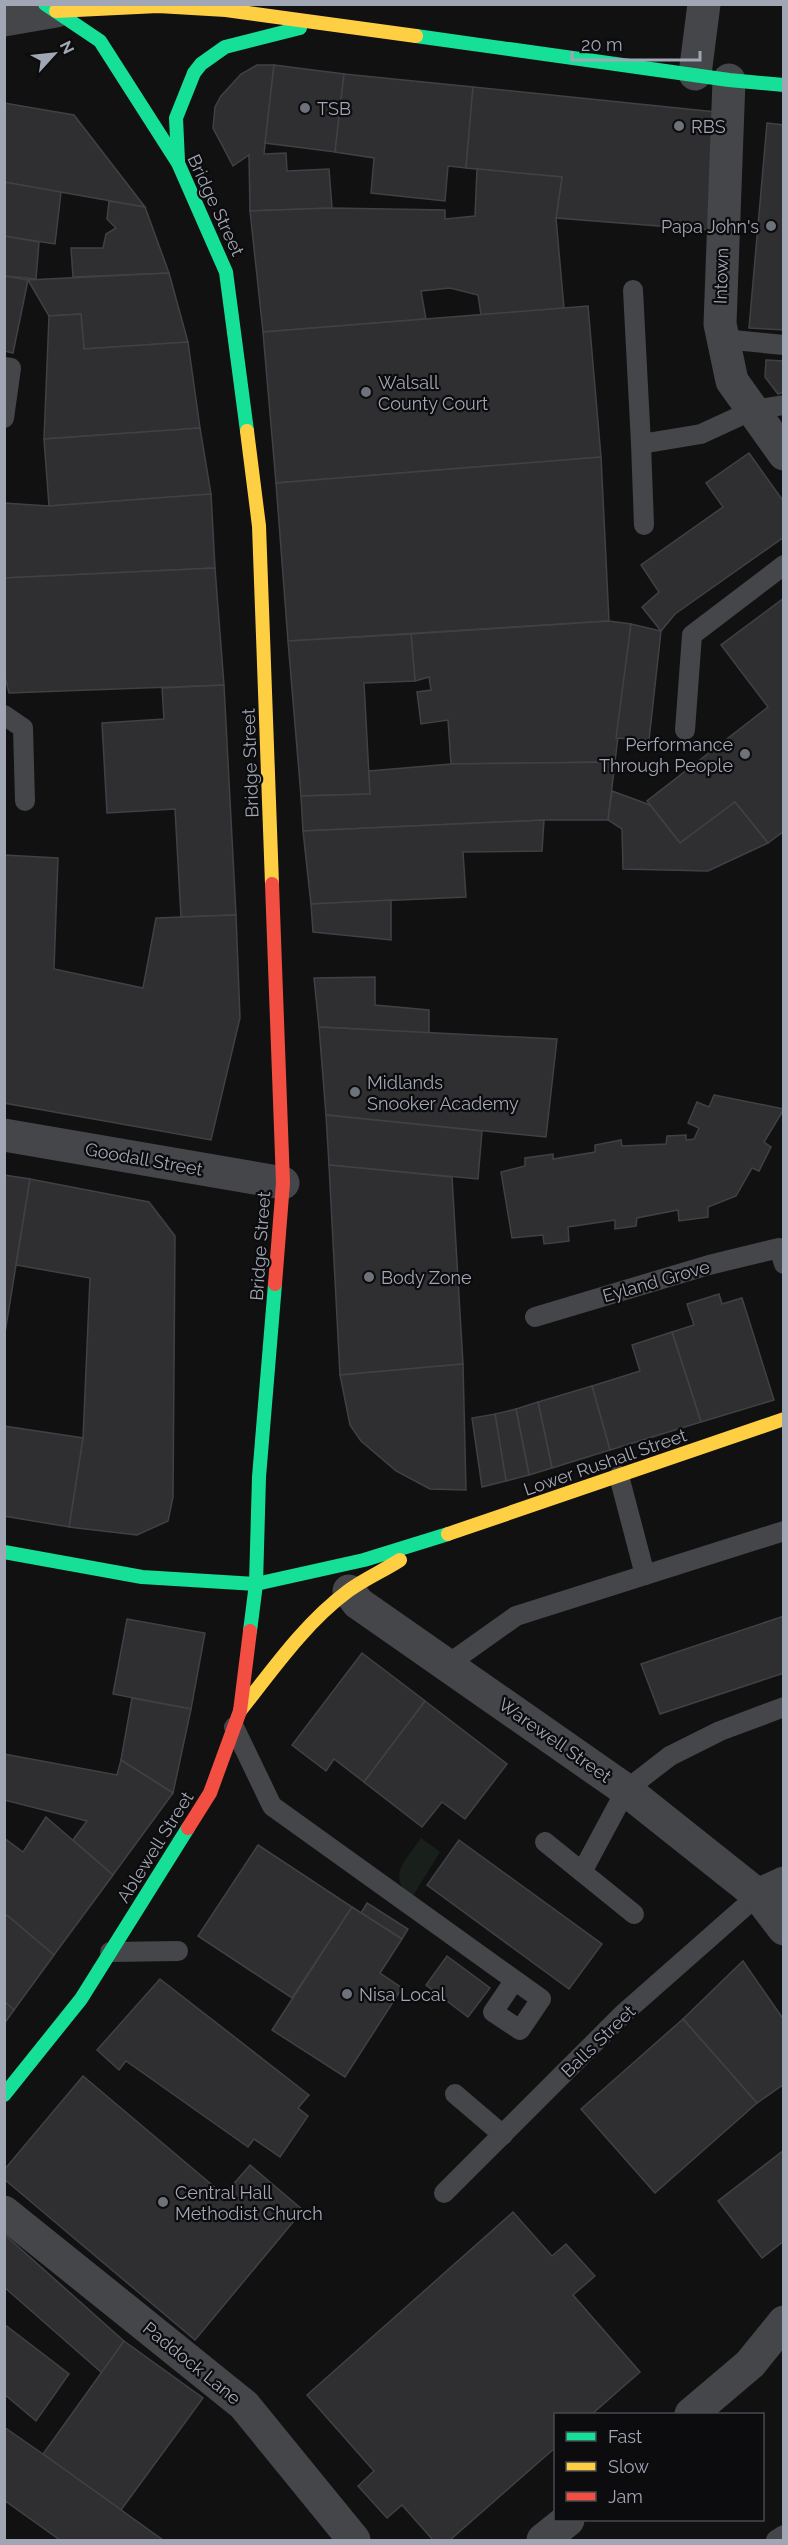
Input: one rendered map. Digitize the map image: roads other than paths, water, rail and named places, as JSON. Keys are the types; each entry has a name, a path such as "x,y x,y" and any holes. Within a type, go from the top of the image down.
{"street":[{"path":"695,74 704,4"},
{"path":"4,20 50,8 158,5 226,10 729,80 783,85"},
{"name":"Bridge Street","path":"50,8 100,41 178,163 226,272 259,526 283,1183 260,1477 256,1584"},
{"path":"178,163 176,118 194,73 201,64 225,47 324,23"},
{"name":"Intown","path":"729,80 720,324 732,381 768,408 783,454"},
{"name":"Goodall Street","path":"4,1136 283,1183"},
{"name":"Lower Rushall Street","path":"4,1552 142,1577 256,1584 364,1560 437,1538 783,1419"},
{"name":"Lower Rushall Street","path":"237,1719 282,1658 320,1617 349,1591 437,1538"},
{"name":"Ablewell Street","path":"4,2095 81,1999 210,1792 237,1719 256,1584"},
{"name":"Warewell Street","path":"349,1591 358,1603 771,1889 783,1929"},
{"name":"Paddock Lane","path":"4,2212 244,2405 354,2541"},
{"path":"693,2413 750,2364 783,2322"},
{"path":"543,2541 567,2521"}],"lane":[{"path":"633,290 644,525"},
{"path":"723,339 783,345"},
{"path":"4,367 11,368 4,418"},
{"path":"641,444 701,434 768,408"},
{"path":"686,730 692,635 783,565"},
{"path":"4,715 23,728 25,801"},
{"name":"Eyland Grove","path":"535,1317 709,1265 782,1253"},
{"path":"619,1476 645,1575"},
{"path":"447,1665 516,1616 783,1531"},
{"path":"582,1872 626,1790 670,1756 720,1731 783,1707"},
{"path":"237,1719 272,1806 514,1981"},
{"path":"545,1842 634,1914"},
{"name":"Balls Street","path":"444,2193 623,2014 771,1889"},
{"path":"110,1952 178,1951"},
{"path":"455,2094 503,2135"},
{"path":"776,2541 783,2535"}],"place":[{"name":"TSB","path":"305,108"},
{"name":"RBS","path":"679,126"},
{"name":"Papa John's","path":"771,226"},
{"name":"Walsall County Court","path":"366,392"},
{"name":"Performance Through People","path":"745,754"},
{"name":"Midlands Snooker Academy","path":"355,1092"},
{"name":"Body Zone","path":"369,1277"},
{"name":"Nisa Local","path":"347,1994"},
{"name":"Central Hall Methodist Church","path":"163,2202"}]}
